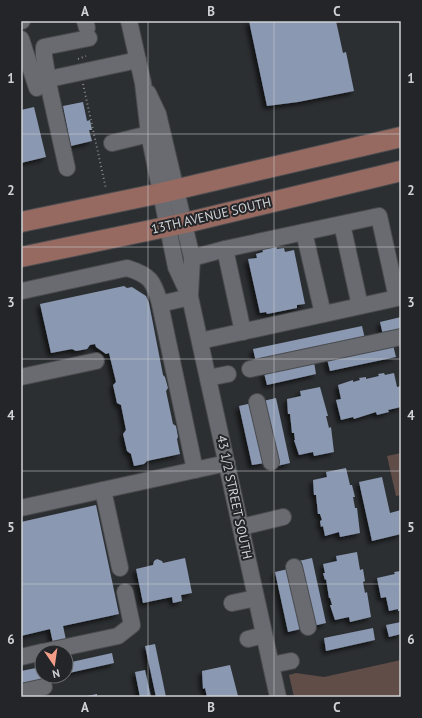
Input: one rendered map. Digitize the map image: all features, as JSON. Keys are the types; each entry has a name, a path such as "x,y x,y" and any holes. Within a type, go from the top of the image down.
{"main road":[{"path":"21,222 168,191 401,137"},
{"path":"341,184 401,156"},
{"name":"13TH AVENUE SOUTH","path":"21,257 176,224 401,171"}],"street":[{"name":"43 1/2 STREET SOUTH","path":"129,21 143,83 149,134 168,191 176,224 192,258 190,297"},
{"path":"43,83 44,47 87,29"},
{"path":"21,39 43,83 67,168"},
{"path":"43,83 81,72 138,60"},
{"name":"43 1/2 STREET SOUTH","path":"143,83 158,114 168,191"},
{"path":"112,143 149,134"},
{"path":"192,258 225,249 379,216 397,298 200,341"},
{"name":"43 1/2 STREET SOUTH","path":"176,224 176,267 190,297 278,697"},
{"path":"342,224 360,306"},
{"path":"304,232 323,314"},
{"path":"225,249 242,332"},
{"path":"22,291 127,268 143,273 155,285 195,470"},
{"path":"160,304 190,297"},
{"path":"250,369 401,337"},
{"path":"21,377 96,361"},
{"path":"208,378 228,374"},
{"path":"257,402 271,462"},
{"path":"21,508 227,463"},
{"path":"103,490 120,568"},
{"path":"241,527 283,517"},
{"path":"294,567 308,627"},
{"path":"74,645 118,636 132,625 125,592"},
{"path":"232,603 256,598"},
{"path":"248,639 264,636"},
{"path":"21,657 34,654"},
{"path":"271,666 291,661"},
{"path":"21,692 44,687"}],"path":[{"path":"93,54 78,58 106,189"}],"shaded area":[{"path":"401,453 401,495 396,496 387,456"},
{"path":"401,660 401,697 294,697 289,675 296,673 324,677"}],"building":[{"path":"249,21 336,21 343,53 346,52 354,91 298,102 267,106"},
{"path":"83,102 87,121 90,120 92,130 89,130 92,141 71,146 63,106"},
{"path":"34,107 46,157 21,163 21,110"},
{"path":"276,245 277,249 284,248 285,252 294,250 305,304 297,305 297,308 267,314 266,312 260,313 248,259 257,258 256,254 263,252 262,248"},
{"path":"124,286 127,288 132,287 146,296 149,303 163,375 168,388 166,391 173,424 176,426 180,454 147,461 144,464 134,466 131,454 127,451 123,434 126,430 121,405 117,403 113,385 116,382 109,353 106,354 96,347 95,344 90,345 87,349 76,351 72,349 51,353 40,304"},
{"path":"401,317 401,331 383,335 380,322"},
{"path":"362,326 365,339 256,362 253,349"},
{"path":"393,345 396,357 330,371 327,359"},
{"path":"314,362 316,374 267,385 264,373"},
{"path":"384,373 385,375 394,373 397,387 401,386 401,407 388,410 389,412 377,415 376,412 354,419 353,417 341,420 336,400 341,399 338,385 353,380 353,382 360,380 359,378 366,377 366,379 379,376 378,374"},
{"path":"320,387 328,416 326,416 329,428 331,427 334,452 314,456 313,452 299,455 294,440 294,433 292,433 287,399 301,396 300,391"},
{"path":"276,398 290,463 277,466 263,401"},
{"path":"252,403 265,463 252,465 239,406"},
{"path":"346,468 350,485 352,485 355,497 353,497 355,508 357,508 360,533 340,537 339,532 325,536 323,526 321,527 320,521 322,520 320,514 318,514 313,480 327,477 326,472"},
{"path":"382,477 390,513 401,510 401,534 372,541 359,482"},
{"path":"96,505 119,614 63,626 66,640 53,643 50,629 21,636 21,522"},
{"path":"357,552 360,570 363,569 365,581 363,582 365,593 367,592 371,617 350,622 349,617 335,620 330,605 332,605 329,598 326,579 325,580 323,573 325,573 323,564 337,561 336,556"},
{"path":"185,558 192,593 181,595 182,601 173,603 172,597 143,603 136,569 153,565 154,561 157,559 163,563"},
{"path":"312,558 326,623 313,626 299,561"},
{"path":"288,569 301,629 288,632 275,572"},
{"path":"401,571 401,611 398,611 398,609 389,611 386,597 381,598 377,578"},
{"path":"401,622 401,634 389,637 386,625"},
{"path":"373,628 375,640 326,651 324,638"},
{"path":"155,644 166,697 156,697 145,646"},
{"path":"112,653 114,663 74,672 74,661"},
{"path":"230,665 238,696 207,697 205,688 203,689 202,671"},
{"path":"34,668 34,682 21,685 21,671"},
{"path":"145,670 151,697 140,697 135,672"},
{"path":"97,694 97,697 87,697 87,696"}]}
